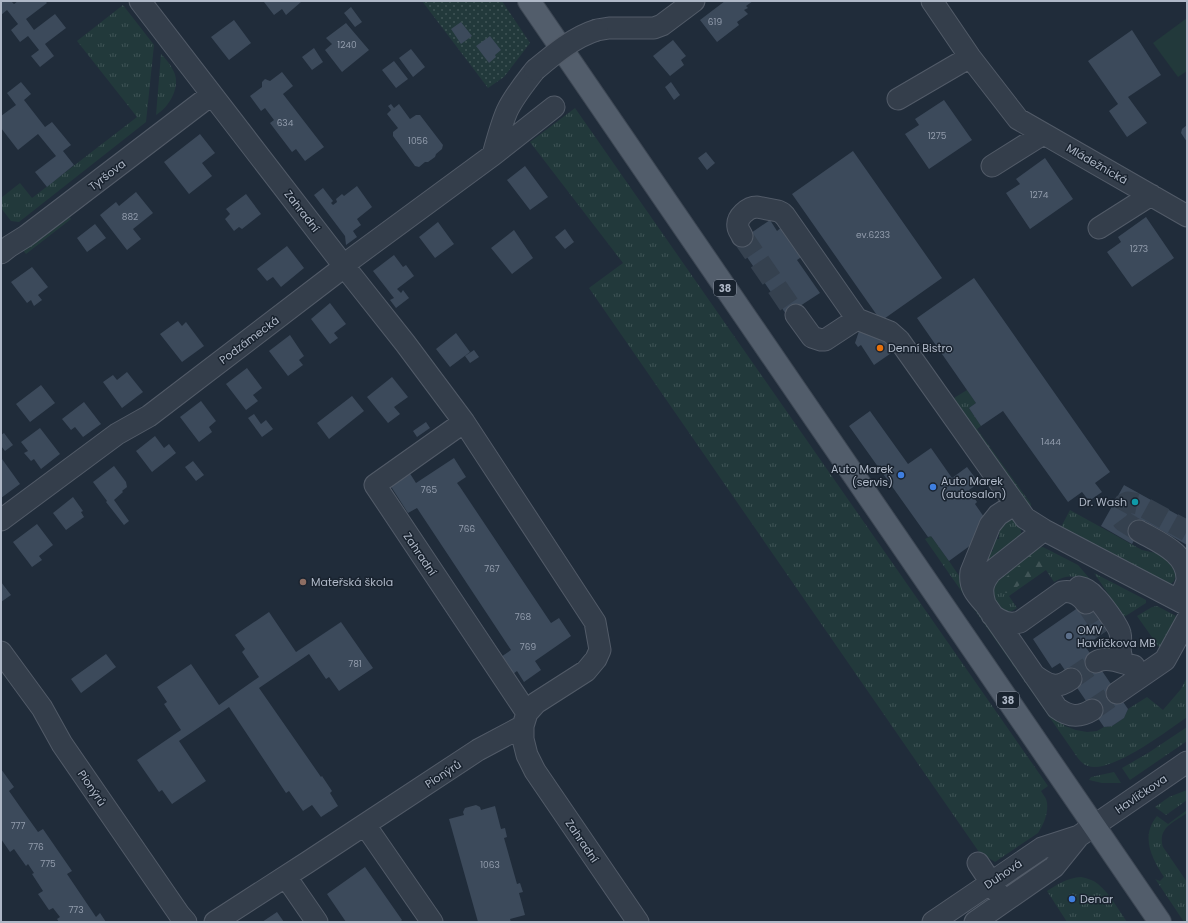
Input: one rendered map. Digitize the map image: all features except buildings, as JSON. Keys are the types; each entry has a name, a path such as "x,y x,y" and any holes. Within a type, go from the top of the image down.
{"main road":[{"name":"38","path":"529,1 1087,831 1160,922"}],"street":[{"name":"Zahradní","path":"140,1 211,95 405,343 464,422 594,622 600,650 596,659 586,671 536,703 525,720 523,739 527,755 535,771 638,922"},
{"path":"493,155 508,110 523,85 535,70 551,57 578,38 597,30 609,28 654,28 662,25 694,1"},
{"name":"Mládežnická","path":"932,1 970,57 1018,119 1187,216"},
{"path":"898,99 970,57"},
{"name":"Tyršova","path":"4,244 26,236 211,95"},
{"name":"Podzámecká","path":"1,520 116,434 149,416 353,258 554,108"},
{"path":"992,166 1043,134"},
{"path":"1099,228 1151,195"},
{"path":"742,236 737,227 739,219 741,215 753,207 782,213 857,319 890,332 899,340 1025,518 1044,530 1182,603 1187,579 1185,565 1182,558 1176,552 1140,531"},
{"path":"796,315 809,334 816,340 825,340 857,319"},
{"name":"Zahradní","path":"464,422 374,485 525,720"},
{"path":"1015,504 998,515 990,525 971,572 970,579 972,587 1057,708 1070,715 1077,716 1085,715 1092,710"},
{"path":"1044,530 991,572 986,579 982,595 989,610 999,620 1013,624 1020,622 1069,587 1082,588 1096,597 1119,629 1120,650 1126,661"},
{"path":"1062,592 1067,591 1078,595 1086,603"},
{"path":"1117,693 1164,660 1187,620"},
{"path":"1106,632 1126,661"},
{"name":"Pionýrů","path":"1,652 42,708 62,744 186,922"},
{"path":"1096,662 1102,658 1126,661 1143,669 1152,669"},
{"path":"1034,675 1051,685 1063,684 1071,679"},
{"name":"Pionýrů","path":"215,922 525,720"},
{"name":"Havlíčkova","path":"1087,831 1187,762"},
{"path":"365,825 432,922"},
{"name":"Duhová","path":"933,922 1042,848 1087,831"},
{"name":"Duhová","path":"974,922 1054,867 1087,831"},
{"path":"978,863 1004,901"},
{"path":"286,877 317,922"}],"green space":[{"path":"422,1 502,1 530,43 504,77 488,88"},
{"path":"123,5 154,45 146,122 19,222 11,221 1,208 1,198 20,183 32,198 137,117 77,41"},
{"path":"1187,18 1187,71 1178,77 1153,43"},
{"path":"161,54 173,69 176,84 175,90 169,102 156,115"},
{"path":"575,108 1048,786 1041,791 1046,799 1047,812 1038,833 995,862 979,852 589,288 623,263 530,142"},
{"path":"69,217 71,219 26,254 22,249"},
{"path":"967,390 976,403 969,408 981,426 977,429 1031,504 1028,508 953,403 954,398"},
{"path":"1070,510 1142,550 1160,554 1174,566 1176,574 1174,581 1171,584 1167,584 1060,529"},
{"path":"1007,519 1016,522 1020,526 1021,535 977,572 988,551 993,551 993,539 999,539 999,526"},
{"path":"931,536 1055,718 1065,726 1087,732 1097,731 1104,727 1112,726 1124,718 1128,709 1147,697 1163,710 1181,689 1187,677 1187,717 1153,741 1124,758 1098,767 1083,764 925,539"},
{"path":"1043,547 1078,565 1095,585 1070,576 1054,582 1046,570 1009,596 1017,608 1007,612 1001,610 992,599 992,583 1037,548"},
{"path":"1041,551 1048,557 1048,562 1044,567 1009,593 1002,591 999,587 1000,583 1031,554"},
{"path":"1094,573 1146,600 1146,603 1124,617"},
{"path":"1157,606 1176,616 1175,622 1161,650 1137,616 1152,607"},
{"path":"1187,727 1187,741 1130,780 1122,768"},
{"path":"1114,772 1121,783 1102,783 1089,780 1091,777"},
{"path":"1187,790 1187,800 1166,815 1155,807 1169,797"},
{"path":"1187,810 1187,813 1168,826 1162,835 1163,847 1187,882 1187,922 1184,922 1155,879 1160,881 1164,877 1152,855 1149,832 1157,816 1168,824"},
{"name":"Denar","path":"1081,877 1092,880 1098,884 1114,902 1127,922 1067,922 1047,891 1067,880"}],"tunnel":[{"path":"742,236 796,315"},
{"path":"1139,531 1123,521 1120,517 1119,513 1124,504 1128,502 1138,504 1187,531"},
{"path":"1086,603 1105,632"},
{"path":"1071,679 1096,662"},
{"path":"1092,710 1117,693"}],"place":[{"name":"Denní Bistro","path":"880,348"},
{"name":"Auto Marek (servis)","path":"901,475"},
{"name":"Auto Marek (autosalon)","path":"933,487"},
{"name":"Dr. Wash","path":"1135,502"},
{"name":"Mateřská škola","path":"303,582"},
{"name":"OMV Havlíčkova MB","path":"1069,636"},
{"name":"Denar","path":"1072,899"}]}
